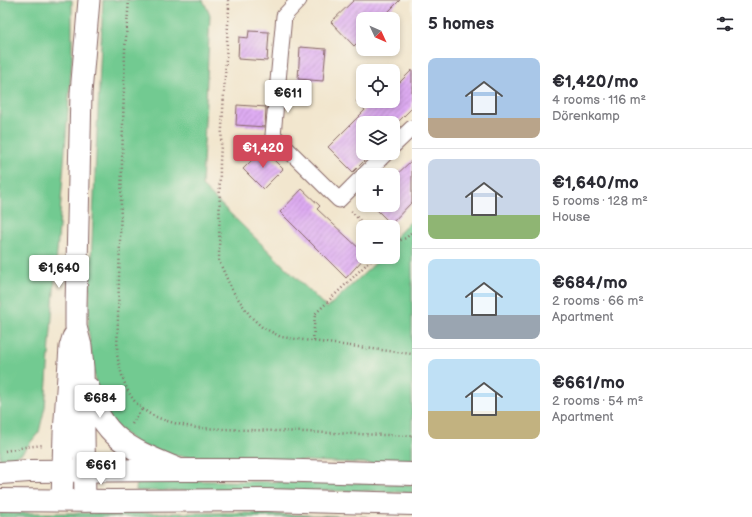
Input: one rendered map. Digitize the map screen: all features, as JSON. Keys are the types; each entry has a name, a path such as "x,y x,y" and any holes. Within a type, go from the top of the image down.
{"main road":[{"path":"62,500 70,347 76,327 80,93 89,0"},
{"path":"76,327 81,346 83,368 85,501"},
{"path":"83,368 92,403 101,420 120,440 136,451 181,470"},
{"path":"0,473 63,471 267,470 412,474"},
{"path":"0,500 266,500 412,504"}],"street":[{"path":"300,0 284,16 273,136 339,200 356,184"},
{"path":"400,139 412,128"},
{"path":"372,168 379,160"}],"path":[{"path":"129,0 125,49 117,354 120,374 129,394 142,409 165,422 197,428 412,436"},
{"path":"228,0 230,7 220,162 219,261 232,290 251,317 262,328 281,337 412,354"},
{"path":"339,200 359,220"},
{"path":"400,240 406,238 412,232"},
{"path":"313,341 315,314 367,264"}],"green space":[{"path":"0,0 72,0 72,59 45,407 39,432 22,453 0,465"},
{"path":"103,0 203,0 210,15 202,186 327,308 374,264 400,264 400,232 412,220 412,465 174,456 137,444 111,422 97,396 88,328"},
{"path":"137,480 379,483 412,485 412,493 379,491 136,491"},
{"path":"0,513 242,513 243,517 0,517"},
{"path":"242,513 367,517 243,517"}],"building":[{"path":"354,0 400,0 388,12 356,12 356,44 354,46 331,22"},
{"path":"249,31 269,32 267,61 238,59 239,37 248,38"},
{"path":"300,47 326,49 323,81 298,79"},
{"path":"412,70 412,108 400,120 400,116 359,116 365,110 363,108 400,108 400,82"},
{"path":"237,105 266,107 265,127 236,125"},
{"path":"356,119 356,160 365,160 353,172 328,147"},
{"path":"263,149 283,169 263,189 243,169"},
{"path":"412,160 412,202 395,220 387,220 379,212 400,212 400,171"},
{"path":"302,189 320,206 317,209 356,245 356,264 359,264 346,278 280,212"}]}
